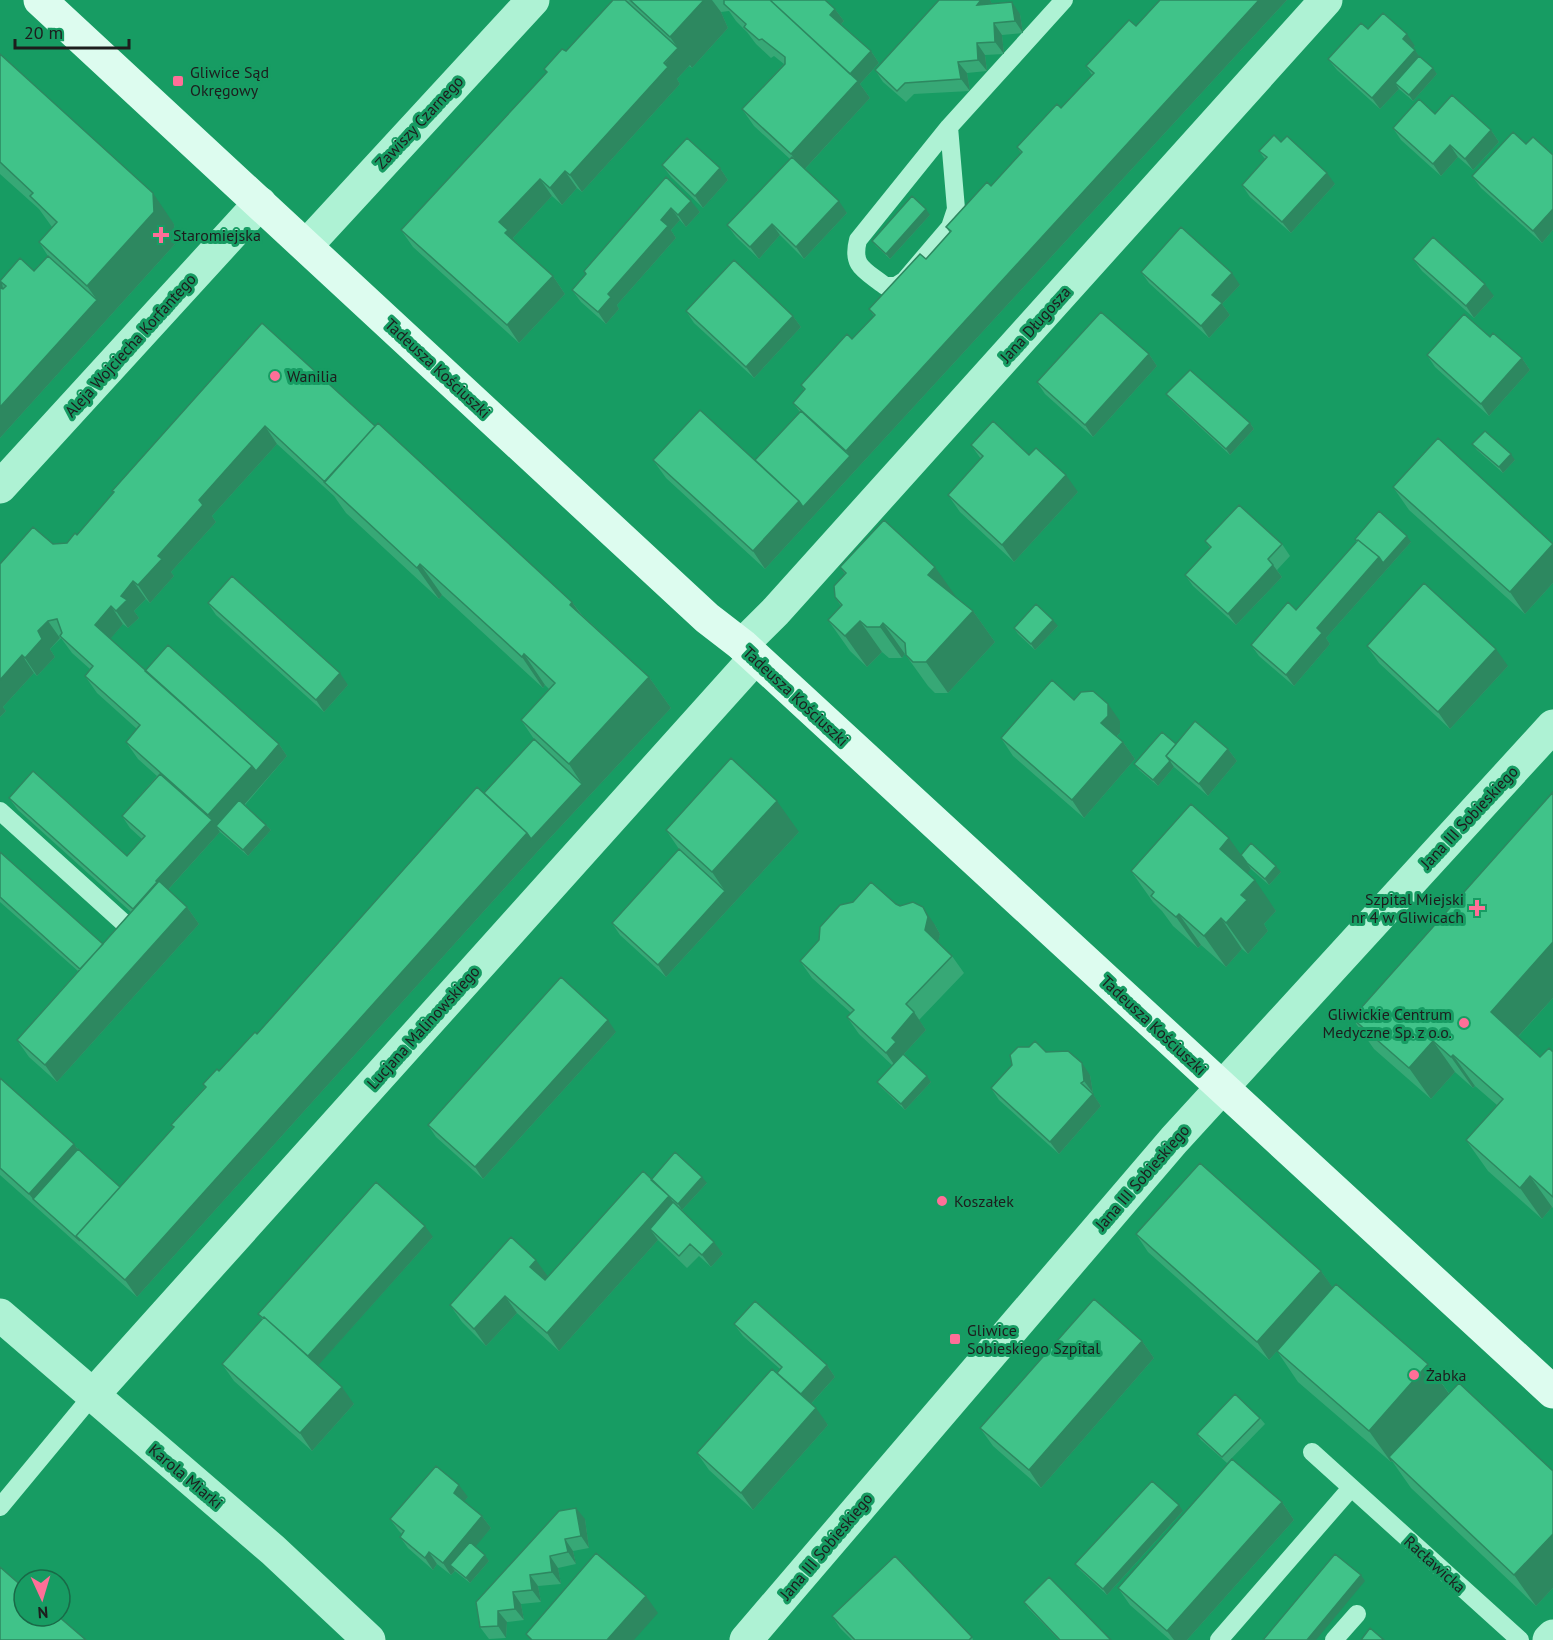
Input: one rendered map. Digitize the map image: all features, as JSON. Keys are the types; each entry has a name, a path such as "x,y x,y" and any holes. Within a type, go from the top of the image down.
{"street":[{"name":"Tadeusza Kościuszki","path":"40,0 707,618 748,652 1553,1392"},
{"name":"Zawiszy Czarnego","path":"307,245 533,0"},
{"name":"Jana Długosza","path":"748,652 776,611 1326,0"},
{"name":"Aleja Wojciecha Korfantego","path":"0,487 260,203"},
{"name":"Lucjana Malinowskiego","path":"92,1396 748,652"},
{"name":"Jana III Sobieskiego","path":"747,1640 1069,1261 1221,1087 1553,726"},
{"name":"Karola Miarki","path":"0,1316 273,1550 369,1640"},
{"path":"1549,1640 1553,1636"}],"lane":[{"path":"949,127 956,209 950,227 904,281 896,286 885,286 859,265 854,254 858,240 949,127 1064,0"},
{"path":"0,811 125,924"},
{"path":"0,1507 92,1396"},
{"name":"Racławicka","path":"1312,1452 1520,1640"},
{"path":"1219,1640 1351,1488"},
{"path":"1334,1640 1357,1614"}],"building":[{"path":"613,0 625,0 678,48 664,63 668,67 570,175 565,171 550,188 540,179 499,222 508,230 505,233 553,276 507,325 401,230 547,72 544,69 562,49 566,51"},
{"path":"630,0 704,0 670,37"},
{"path":"724,0 770,0 858,81 791,154 742,109 785,64 785,57 744,27 746,24 724,4"},
{"path":"770,0 825,0 835,9 830,15 871,51 850,74"},
{"path":"939,0 981,0 977,5 1012,2 1015,21 994,23 995,42 977,43 978,60 958,62 961,79 905,83 897,91 875,70"},
{"path":"1160,0 1259,0 846,451 793,403 805,389 801,385 847,334 852,339 875,315 869,309 920,254 926,259 951,231 946,227 987,182 991,186 1022,152 1017,147 1057,104 1061,108 1094,73 1086,66 1129,20 1136,26"},
{"path":"1383,13 1407,34 1403,39 1415,50 1372,98 1328,59 1361,23 1368,29"},
{"path":"0,54 153,193 154,212 87,286 39,242 57,222 30,196 33,193 0,162"},
{"path":"1419,56 1433,68 1409,95 1395,83"},
{"path":"1452,95 1491,130 1465,159 1450,145 1433,164 1393,128 1419,99 1435,114"},
{"path":"1513,132 1526,144 1533,137 1553,155 1553,209 1533,231 1472,176"},
{"path":"1274,135 1281,142 1287,136 1327,173 1282,222 1242,185 1267,157 1259,151"},
{"path":"687,138 720,168 695,196 662,165"},
{"path":"792,157 839,201 796,247 772,224 750,247 727,225"},
{"path":"666,177 691,201 678,215 671,208 661,220 668,226 608,294 611,297 598,312 572,290 586,274 584,271"},
{"path":"912,196 926,209 886,254 872,241"},
{"path":"1181,227 1232,273 1212,295 1222,303 1201,326 1141,272"},
{"path":"1433,237 1485,284 1466,306 1413,259"},
{"path":"48,256 97,300 0,407 0,288 3,289 6,286 0,281 20,258 34,271"},
{"path":"734,260 793,316 746,367 686,311"},
{"path":"1101,312 1149,354 1085,425 1037,382"},
{"path":"1464,314 1490,337 1493,333 1522,358 1481,404 1427,355"},
{"path":"262,323 375,426 325,482 265,426 199,500 203,505 158,556 162,559 138,585 133,581 121,596 127,600 116,611 111,606 95,625 252,766 208,815 126,742 140,725 85,676 93,666 60,636 62,633 57,619 48,621 38,631 42,639 25,658 22,655 0,680 0,564 33,527 53,544 67,543 75,533 77,535 114,492 112,491"},
{"path":"1190,370 1250,423 1226,449 1166,394"},
{"path":"700,410 799,501 753,551 653,460"},
{"path":"801,411 850,456 803,507 755,460"},
{"path":"993,421 1029,455 1036,448 1066,475 1002,545 948,495 983,456 971,445"},
{"path":"378,423 572,602 570,605 649,677 569,764 521,720 555,683 524,654 522,657 420,564 417,568 324,482"},
{"path":"1485,431 1511,454 1499,467 1472,444"},
{"path":"1438,438 1553,544 1510,592 1393,487"},
{"path":"1239,505 1282,544 1268,559 1273,565 1228,614 1185,575 1211,547 1205,541"},
{"path":"1379,511 1407,536 1383,563 1379,557 1355,539"},
{"path":"884,520 935,567 928,575 973,611 926,662 913,662 906,655 905,643 883,623 880,627 867,627 860,621 845,636 828,620 842,605 835,597 834,586 846,573 840,567"},
{"path":"1358,540 1379,557 1317,628 1322,633 1286,675 1251,645 1288,602 1296,610"},
{"path":"232,576 340,673 316,700 208,603"},
{"path":"1424,583 1496,649 1438,712 1367,646"},
{"path":"1036,604 1053,620 1031,644 1014,628"},
{"path":"168,645 279,744 256,771 145,671"},
{"path":"1052,680 1074,700 1081,692 1093,691 1108,704 1108,716 1101,723 1123,742 1072,800 1001,738"},
{"path":"1195,721 1228,749 1199,784 1166,756"},
{"path":"1162,732 1176,744 1166,756 1170,761 1153,780 1134,764"},
{"path":"534,739 582,784 531,839 484,793"},
{"path":"731,758 777,801 712,872 666,830"},
{"path":"33,771 127,856 145,836 122,816 160,774 212,820 133,909 9,798"},
{"path":"477,787 527,833 125,1280 76,1236 174,1127 171,1125 206,1087 203,1084 217,1069 219,1071 255,1032 257,1034"},
{"name":"Gliwickie Centrum Medyczne Sp. z o.o.","path":"1553,792 1553,942 1491,1012 1540,1057 1549,1048 1553,1052 1553,1197 1530,1176 1520,1188 1466,1140 1503,1099 1453,1055 1451,1057 1433,1041 1409,1068 1352,1018"},
{"path":"239,800 266,825 243,850 216,826"},
{"path":"1191,804 1229,838 1220,849 1255,880 1241,895 1247,900 1226,923 1221,918 1204,936 1179,914 1176,917 1151,896 1154,892 1131,871"},
{"path":"1251,843 1276,866 1265,879 1241,855"},
{"path":"679,849 725,891 658,965 612,923"},
{"path":"0,852 103,944 80,969 0,897"},
{"path":"159,881 187,907 45,1065 17,1040"},
{"path":"871,882 900,906 913,902 923,907 928,917 925,930 952,956 906,1004 914,1012 892,1038 896,1042 886,1053 847,1017 854,1010 800,961 819,940 820,927 840,905 853,902"},
{"path":"561,977 608,1020 475,1167 428,1125"},
{"path":"1035,1041 1046,1052 1068,1051 1082,1063 1084,1081 1081,1083 1093,1094 1050,1142 991,1088 1012,1065 1010,1055 1018,1047 1029,1047"},
{"path":"903,1054 927,1076 901,1104 877,1082"},
{"path":"0,1078 74,1144 29,1194 0,1168"},
{"path":"78,1149 120,1187 76,1236 80,1241 33,1199"},
{"path":"675,1152 702,1177 678,1204 651,1180"},
{"path":"1200,1163 1321,1271 1257,1342 1136,1234"},
{"path":"643,1171 669,1196 547,1333 505,1296 474,1329 450,1305 511,1237 536,1260 530,1267 545,1280"},
{"path":"376,1182 425,1226 308,1356 258,1314"},
{"path":"673,1202 714,1242 702,1255 690,1244 679,1256 650,1229"},
{"path":"1336,1284 1428,1364 1369,1431 1277,1351"},
{"path":"1094,1299 1142,1341 1029,1470 980,1428"},
{"path":"755,1301 827,1365 801,1394 777,1373 782,1367 734,1324"},
{"path":"264,1317 342,1387 300,1433 222,1364"},
{"path":"772,1369 816,1408 741,1493 697,1453"},
{"path":"1459,1383 1553,1471 1553,1534 1514,1575 1389,1457"},
{"path":"1235,1394 1260,1418 1222,1457 1197,1434"},
{"path":"1232,1459 1282,1502 1167,1631 1118,1588"},
{"path":"436,1466 459,1485 454,1493 482,1516 443,1563 429,1552 425,1558 400,1537 404,1531 390,1519"},
{"path":"1152,1481 1179,1505 1103,1589 1075,1564"},
{"path":"576,1508 581,1536 565,1539 568,1552 550,1556 552,1572 530,1575 532,1590 513,1592 515,1609 498,1611 498,1626 480,1627 476,1602 559,1511"},
{"path":"470,1542 485,1555 466,1578 450,1565"},
{"path":"596,1553 646,1596 607,1640 532,1640 526,1634"},
{"path":"1335,1554 1361,1575 1307,1640 1263,1640"},
{"path":"895,1556 972,1637 969,1640 855,1640 832,1616"},
{"path":"0,1567 12,1578 12,1628 72,1628 86,1640 0,1640"},
{"path":"1049,1577 1111,1640 1060,1640 1024,1602"},
{"path":"1370,1628 1384,1640 1361,1640"}],"place":[{"name":"Gliwice Sąd Okręgowy","path":"178,81"},
{"name":"Staromiejska","path":"161,235"},
{"name":"Wanilia","path":"275,376"},
{"name":"Szpital Miejski nr 4 w Gliwicach","path":"1477,908"},
{"name":"Gliwickie Centrum Medyczne Sp. z o.o.","path":"1464,1023"},
{"name":"Koszałek","path":"942,1201"},
{"name":"Gliwice Sobieskiego Szpital","path":"955,1339"},
{"name":"Żabka","path":"1414,1375"}]}
